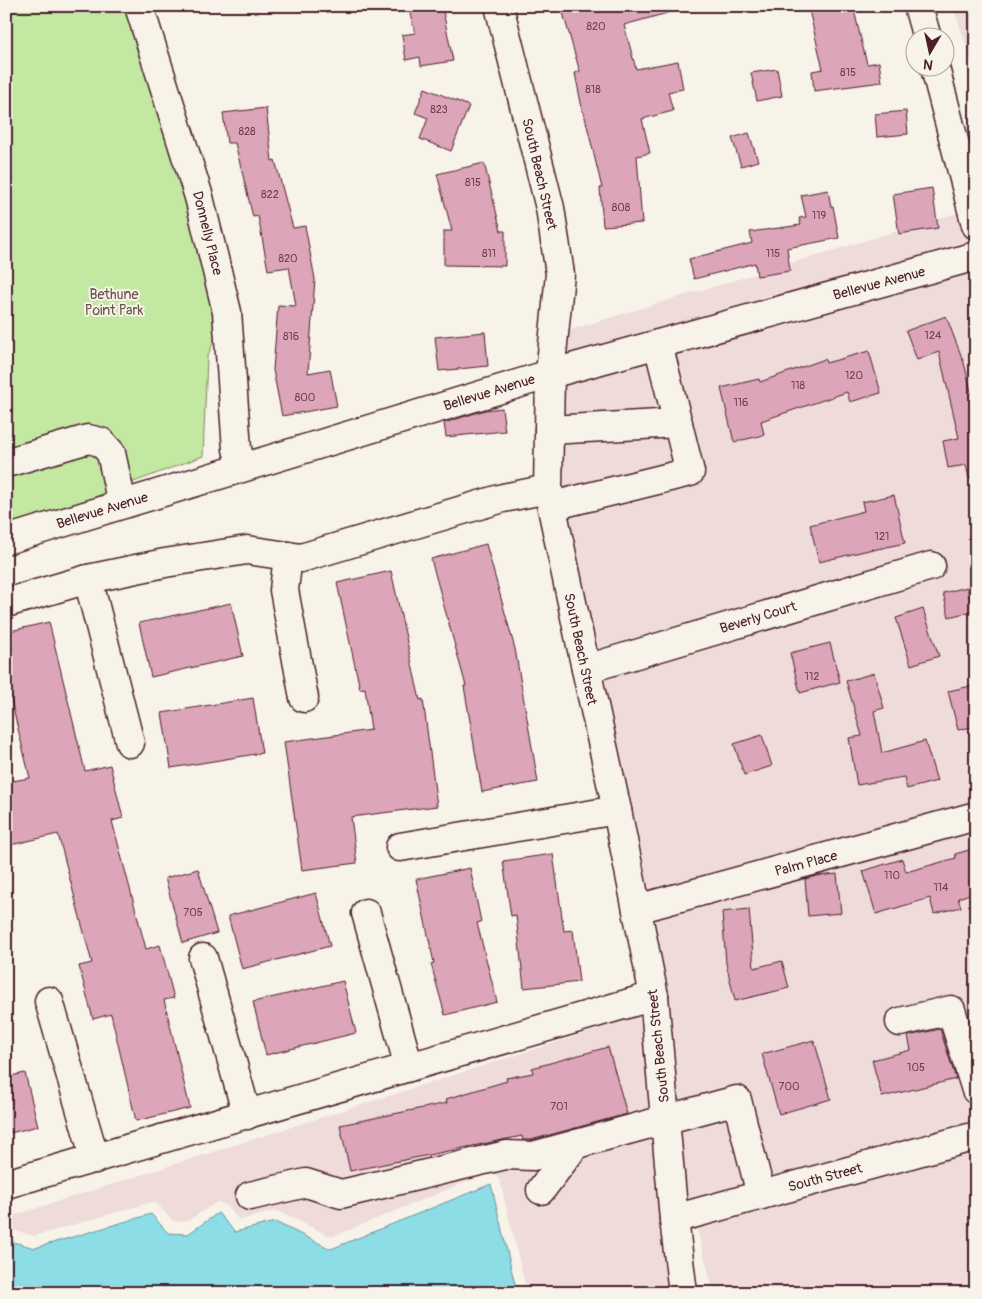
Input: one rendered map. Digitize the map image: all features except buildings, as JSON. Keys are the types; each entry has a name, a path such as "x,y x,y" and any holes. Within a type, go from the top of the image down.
{"street":[{"name":"Donnelly Place","path":"139,6 199,197 227,312 237,449 242,467"},
{"name":"South Beach Street","path":"499,6 550,208 560,274 550,374 550,497 617,810 654,996 674,1219 683,1293"},
{"path":"918,6 924,28"},
{"path":"938,78 976,225"},
{"name":"Bellevue Avenue","path":"6,540 550,374 976,256"},
{"path":"6,603 88,579 165,563 247,550 301,558 503,498 550,497 690,472 658,344"},
{"path":"549,430 678,423"},
{"path":"6,463 88,439 101,442 111,453 122,504"},
{"path":"288,556 284,590 304,698"},
{"name":"Beverly Court","path":"586,669 931,566"},
{"path":"88,579 130,743"},
{"path":"400,847 617,810"},
{"name":"Palm Place","path":"637,909 976,816"},
{"path":"366,913 409,1067"},
{"path":"203,958 247,1115"},
{"path":"6,1184 654,996"},
{"path":"49,1001 95,1159"},
{"path":"900,1022 951,1010 976,1090"},
{"path":"250,1196 306,1182 341,1194 506,1155 533,1156 738,1100 762,1195"},
{"name":"South Street","path":"674,1219 976,1136"},
{"path":"541,1190 576,1144"}],"shaded area":[{"path":"953,6 976,6 976,75"},
{"path":"960,212 968,244 563,356 566,331"},
{"path":"975,270 976,803 646,893 600,678 945,575 940,550 594,653 560,487 561,384"},
{"path":"976,830 976,1122 689,1201 682,1174 651,919"},
{"path":"639,1016 646,1042 671,1293 527,1293 500,1181 494,1173 488,1173 332,1237 277,1211 239,1220 226,1205 217,1202 186,1222 173,1221 158,1205 152,1202 35,1236 6,1228 6,1218","holes":["575,1126 592,1143 542,1208 525,1191"]},
{"path":"976,1149 976,1293 714,1293 696,1227"}],"green space":[{"name":"Bethune Point Park","path":"6,6 139,6 227,312 207,357 203,456 6,530"}],"water":[{"path":"491,1184 517,1293 6,1293 6,1240 35,1248 151,1214 168,1233 188,1234 218,1213 235,1232 275,1222 331,1249"}]}
